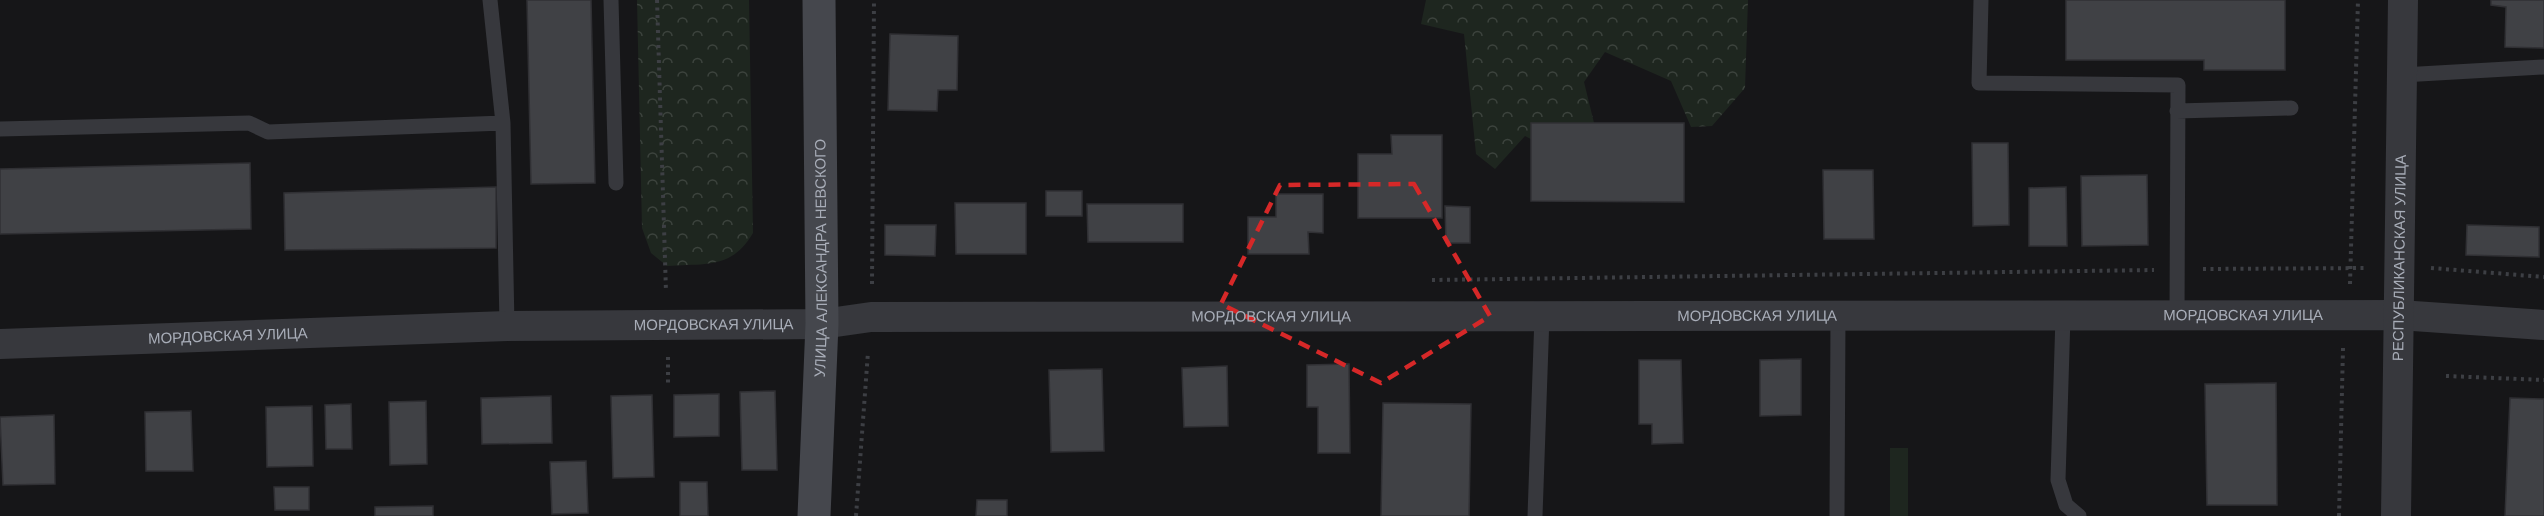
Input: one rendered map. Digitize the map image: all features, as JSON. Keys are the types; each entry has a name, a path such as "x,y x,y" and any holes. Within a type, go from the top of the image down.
{"main road":[{"name":"УЛИЦА АЛЕКСАНДРА НЕВСКОГО","path":"814,516 822,324 819,0"}],"street":[{"name":"РЕСПУБЛИКАНСКАЯ УЛИЦА","path":"2396,516 2403,0"},
{"name":"МОРДОВСКАЯ УЛИЦА","path":"0,344 507,326 822,324 871,317 2399,315 2544,325"}],"lane":[{"path":"490,0 502,123 507,326"},
{"path":"611,0 616,183"},
{"path":"1981,0 1979,83 2178,85 2177,315"},
{"path":"2402,75 2544,67"},
{"path":"2177,111 2291,108"},
{"path":"0,129 249,123 268,132 502,123"},
{"path":"1535,516 1542,316"},
{"path":"1837,516 1839,316"},
{"path":"2063,316 2058,480 2066,505 2079,516"}],"path":[{"path":"657,0 668,383"},
{"path":"856,516 871,317 874,0"},
{"path":"2339,516 2345,316 2352,267 2358,0"},
{"path":"1422,280 2352,267 2447,268 2544,276"},
{"path":"2446,376 2544,380"}],"highlighted area":[{"path":"1414,184 1490,316 1381,383 1221,304 1280,185"}],"green space":[{"path":"637,0 749,0 753,233 745,245 726,259 705,264 667,266 651,253 642,228"},
{"path":"1426,0 1748,0 1745,88 1712,126 1691,127 1671,81 1605,52 1584,82 1595,127 1560,154 1525,136 1495,169 1476,154 1464,34 1421,24"},
{"path":"1890,448 1908,448 1908,516 1890,516"}],"building":[{"path":"527,0 591,0 595,183 531,184"},
{"path":"2066,0 2285,0 2285,70 2204,70 2204,60 2066,60"},
{"path":"2491,0 2544,0 2544,48 2505,47 2506,7 2491,5"},
{"path":"890,34 958,36 957,90 938,90 937,111 888,110"},
{"path":"1531,123 1684,123 1684,202 1531,201"},
{"path":"1391,135 1442,135 1442,218 1358,218 1358,154 1392,154"},
{"path":"1972,143 2008,143 2009,225 1973,226"},
{"path":"250,163 251,229 0,234 0,169"},
{"path":"1823,170 1873,170 1874,239 1824,239"},
{"path":"2147,175 2148,245 2082,246 2081,176"},
{"path":"496,187 496,248 285,250 284,193"},
{"path":"2066,187 2067,246 2029,246 2029,188"},
{"path":"1046,191 1082,191 1082,216 1046,216"},
{"path":"1276,194 1323,194 1323,233 1308,232 1309,254 1248,254 1248,217 1276,217"},
{"path":"955,203 1026,203 1026,254 956,254"},
{"path":"1087,204 1183,204 1183,242 1088,242"},
{"path":"1445,206 1470,207 1470,243 1446,243"},
{"path":"885,225 936,225 935,256 885,255"},
{"path":"2467,225 2539,227 2539,257 2466,255"},
{"path":"1801,359 1801,415 1760,416 1760,360"},
{"path":"1639,360 1681,360 1683,443 1652,444 1652,424 1639,424"},
{"path":"1349,364 1350,453 1318,453 1318,407 1307,407 1307,365"},
{"path":"1227,366 1228,426 1184,427 1182,368"},
{"path":"1102,369 1104,451 1051,452 1049,370"},
{"path":"2276,383 2277,505 2207,505 2205,384"},
{"path":"775,391 777,470 742,470 740,392"},
{"path":"719,394 719,436 674,437 674,395"},
{"path":"652,395 654,477 613,478 611,396"},
{"path":"551,396 552,443 482,444 481,398"},
{"path":"2510,398 2544,399 2544,516 2505,516"},
{"path":"426,401 427,464 390,465 389,402"},
{"path":"1383,403 1471,404 1469,516 1381,516"},
{"path":"351,404 352,449 326,449 325,405"},
{"path":"312,406 313,466 267,467 266,407"},
{"path":"191,411 193,471 146,471 145,412"},
{"path":"54,415 55,484 3,485 0,417"},
{"path":"586,461 588,513 552,514 550,462"},
{"path":"680,482 707,482 708,516 680,516"},
{"path":"274,487 309,487 309,510 275,510"},
{"path":"977,500 1007,500 1007,516 976,516"},
{"path":"433,506 433,516 375,516 375,507"}]}
